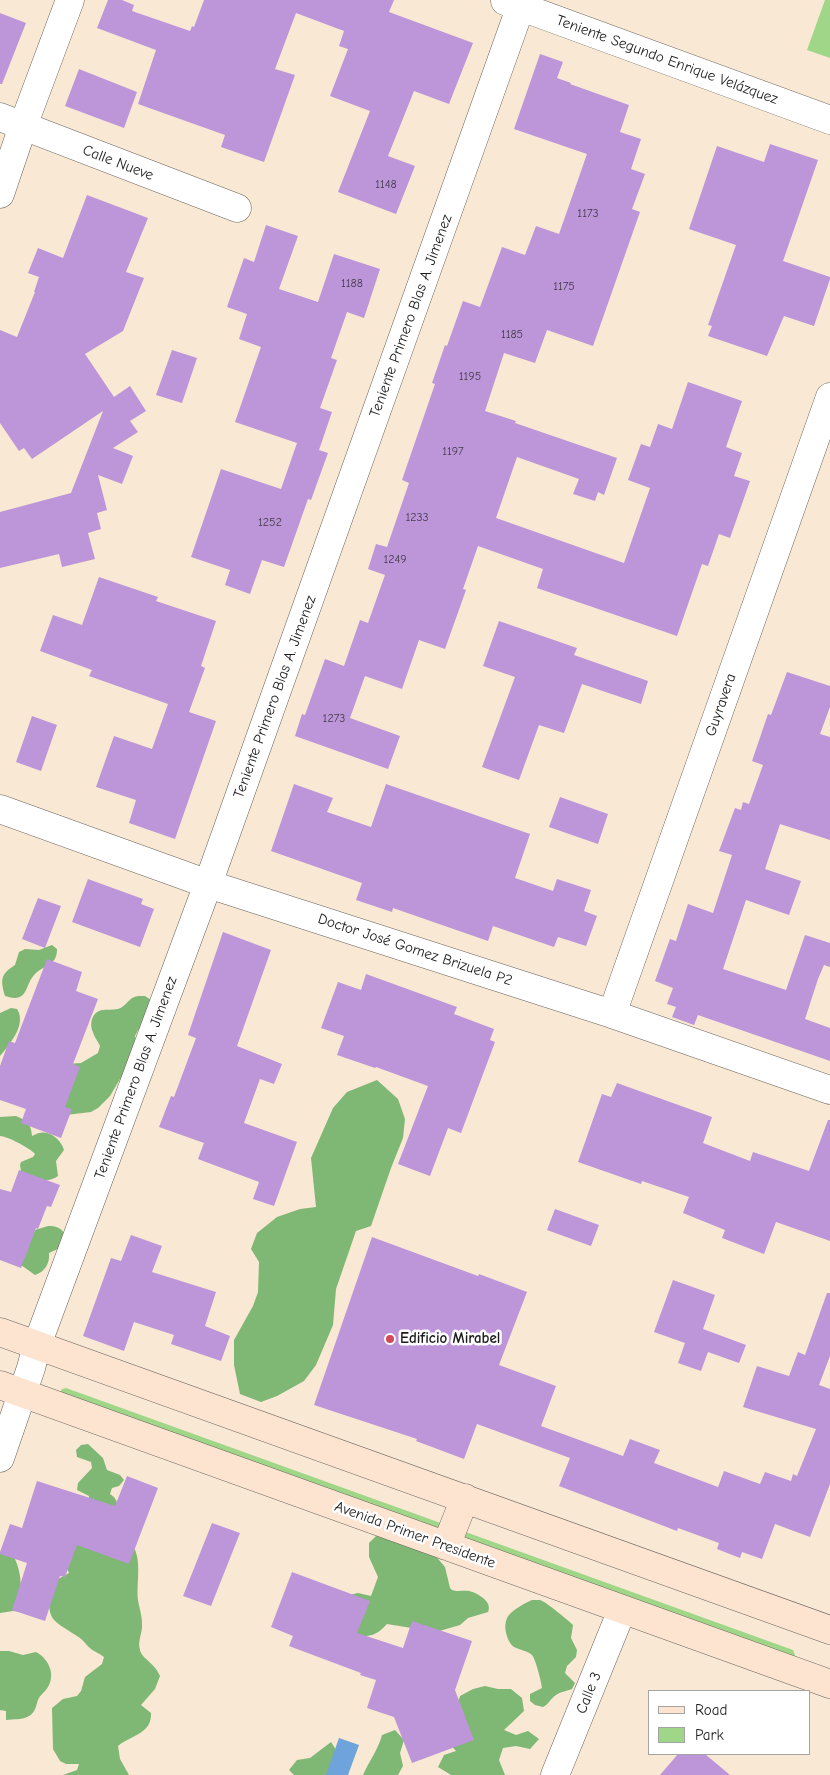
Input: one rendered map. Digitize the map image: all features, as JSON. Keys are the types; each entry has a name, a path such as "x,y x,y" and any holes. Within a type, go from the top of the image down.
{"main road":[{"path":"0,1332 830,1630"},
{"name":"Avenida Primer Presidente","path":"11,1389 830,1684"},
{"path":"446,1546 464,1498"}],"street":[{"path":"0,194 12,121 70,0"},
{"name":"Teniente Segundo Enrique Velázquez","path":"516,2 830,120"},
{"name":"Teniente Primero Blas A. Jimenez","path":"0,1458 11,1389 31,1368 37,1345 208,884 516,2"},
{"name":"Calle Nueve","path":"12,121 237,208"},
{"name":"Guyravera","path":"612,1014 830,397"},
{"name":"Doctor José Gomez Brizuela P2","path":"0,809 208,884 612,1014 830,1090"},
{"name":"Calle 3","path":"555,1775 622,1610"}],"green space":[{"path":"825,0 830,0 830,58 807,50"},
{"path":"52,945 57,949 53,962 35,974 22,995 13,998 5,996 2,985 4,974 15,965 19,952 25,949 39,950"},
{"path":"138,996 145,996 151,1000 149,1020 138,1030 135,1036 134,1074 120,1079 110,1096 98,1108 91,1112 66,1115 54,1078 67,1064 81,1063 98,1053 100,1046 94,1036 91,1025 92,1018 96,1013 103,1010 120,1008"},
{"path":"11,1008 17,1009 20,1015 19,1027 0,1056 0,1013"},
{"path":"377,1080 398,1099 405,1119 403,1138 371,1226 356,1231 336,1289 333,1325 316,1365 304,1381 277,1396 261,1402 240,1394 234,1365 234,1340 253,1306 258,1292 259,1262 251,1249 257,1233 277,1217 300,1209 316,1207 311,1158 333,1108 347,1092"},
{"path":"16,1116 28,1123 32,1136 44,1132 55,1137 61,1143 64,1150 56,1161 58,1176 53,1179 44,1180 21,1171 21,1162 33,1157 35,1154 18,1143 0,1136 0,1117"},
{"path":"48,1226 58,1227 65,1234 62,1247 49,1253 46,1267 42,1272 35,1275 21,1265 35,1230"},
{"path":"66,1388 793,1650 794,1658 59,1395 62,1389"},
{"path":"88,1444 103,1458 107,1470 120,1475 124,1480 119,1486 112,1488 110,1494 117,1502 116,1518 89,1503 89,1496 77,1490 78,1483 92,1468 91,1462 77,1457 76,1450 81,1445"},
{"path":"379,1533 434,1554 445,1567 450,1588 454,1591 469,1591 480,1596 487,1601 488,1612 468,1618 460,1625 436,1632 387,1624 373,1635 355,1637 345,1596 358,1593 371,1596 378,1577 369,1557 369,1543"},
{"path":"78,1541 131,1543 137,1556 138,1600 142,1617 139,1647 143,1656 160,1676 155,1689 141,1705 151,1713 148,1725 140,1733 118,1746 120,1759 129,1775 63,1775 77,1770 79,1764 66,1764 60,1761 53,1749 52,1708 63,1699 77,1696 81,1691 85,1677 102,1664 104,1657 56,1622 50,1612 51,1583 69,1573 66,1566"},
{"path":"0,1553 12,1554 16,1560 21,1582 21,1612 0,1613"},
{"path":"532,1600 543,1601 573,1625 571,1638 577,1650 576,1657 567,1666 565,1673 575,1683 572,1689 558,1694 543,1707 535,1705 530,1701 530,1694 542,1688 533,1657 528,1652 511,1644 505,1627 509,1615 523,1604"},
{"path":"0,1651 9,1651 23,1655 36,1652 47,1662 51,1672 50,1682 39,1698 34,1711 27,1717 6,1720 6,1711 0,1710"},
{"path":"485,1686 511,1689 522,1698 524,1711 504,1730 516,1735 528,1731 539,1739 530,1749 516,1746 503,1748 499,1760 505,1775 451,1775 438,1767 444,1755 456,1751 447,1741 460,1696 473,1689"},
{"path":"395,1730 404,1740 400,1753 403,1766 398,1775 363,1775 382,1735"},
{"path":"331,1742 338,1753 337,1775 294,1775 289,1770 297,1760 310,1758"}],"water":[{"path":"339,1738 359,1745 348,1775 326,1775"}],"building":[{"path":"108,0 122,0 134,5 132,11 190,31 192,26 194,27 204,0 394,0 389,12 473,43 449,104 414,91 388,156 415,166 396,214 338,192 370,111 330,96 348,49 339,46 344,31 296,13 275,69 295,75 264,162 221,147 225,135 138,104 156,50 97,28"},
{"path":"0,13 26,23 2,84 0,84"},
{"path":"540,54 563,62 557,78 629,105 620,132 641,139 631,169 645,174 632,209 640,212 593,346 547,330 535,363 504,353 485,411 617,458 604,495 598,492 595,501 573,494 579,479 517,457 496,518 624,563 650,488 628,480 641,444 650,447 658,424 672,429 688,382 742,401 726,447 742,453 734,476 750,481 730,538 719,534 708,566 702,564 677,636 537,588 543,569 478,546 463,589 466,590 445,649 419,640 402,689 365,676 350,718 400,736 388,769 295,736 302,714 305,715 325,659 344,666 360,620 368,623 385,575 368,569 376,544 387,547 409,483 402,480 435,384 432,383 463,301 480,307 502,247 525,255 536,226 559,234 587,154 514,129"},
{"path":"79,69 137,92 124,128 65,106"},
{"path":"770,144 818,160 783,261 830,277 830,279 814,326 784,316 767,356 708,336 712,326 708,325 736,245 689,229 717,146 764,162"},
{"path":"87,195 148,218 126,272 144,278 123,331 85,354 114,397 130,386 146,411 130,421 138,432 113,448 133,456 122,484 98,475 107,510 97,513 101,529 88,533 95,559 62,567 59,554 0,568 0,512 71,493 103,411 32,459 24,448 19,451 0,423 0,330 17,337 39,277 28,273 38,248 63,258"},
{"path":"266,225 298,236 279,289 318,302 334,254 380,269 364,318 347,312 331,358 337,360 320,408 332,412 319,450 328,453 311,500 308,499 284,567 262,560 250,594 225,585 230,570 191,557 221,469 281,489 297,443 235,422 261,347 239,339 247,314 227,307 244,258 254,262"},
{"path":"172,350 197,358 182,403 156,395"},
{"path":"99,577 158,597 156,601 216,621 201,666 205,668 189,712 216,721 175,839 129,823 136,800 96,787 114,736 152,749 168,704 89,676 92,670 40,651 53,615 82,625"},
{"path":"499,621 577,648 574,655 648,681 641,704 582,684 564,733 539,725 519,780 482,767 515,677 483,666"},
{"path":"787,672 830,686 830,707 820,734 830,737 830,840 780,824 765,869 801,881 789,915 746,900 723,969 786,990 805,935 830,943 830,967 824,965 805,1019 830,1028 830,1061 698,1015 694,1025 672,1017 676,1007 667,1004 673,988 655,981 670,939 676,941 688,904 713,913 732,855 719,851 735,808 741,810 743,802 749,804 763,765 752,761 768,714 771,715"},
{"path":"32,716 57,725 41,771 16,762"},
{"path":"294,784 333,798 327,812 371,827 386,784 530,834 515,878 553,891 557,879 591,890 584,911 597,916 586,946 558,937 554,947 493,926 488,941 393,908 392,912 356,900 362,883 271,851"},
{"path":"560,797 608,814 598,844 549,827"},
{"path":"88,879 143,899 141,904 154,909 140,947 72,922"},
{"path":"38,898 61,906 45,948 22,939"},
{"path":"223,932 271,950 237,1046 282,1064 274,1084 260,1079 244,1123 297,1142 274,1206 253,1199 259,1182 198,1159 204,1143 159,1127 171,1096 174,1097 196,1038 188,1035"},
{"path":"47,959 82,972 76,991 98,999 73,1064 80,1067 65,1107 72,1109 61,1138 21,1123 26,1109 0,1100 0,1066 9,1041 15,1043"},
{"path":"366,974 457,1007 454,1014 494,1029 490,1040 495,1042 461,1133 448,1128 430,1176 398,1164 428,1086 337,1055 344,1036 321,1028 338,982 361,990"},
{"path":"617,1083 712,1117 703,1143 750,1161 753,1152 809,1171 828,1120 830,1120 830,1241 776,1222 764,1254 722,1238 725,1230 683,1213 689,1197 642,1181 641,1184 578,1162 602,1094 611,1097"},
{"path":"19,1170 60,1185 51,1207 47,1206 38,1229 36,1228 21,1268 0,1260 0,1189 11,1192"},
{"path":"555,1209 599,1225 591,1246 547,1230"},
{"path":"131,1235 162,1246 152,1272 216,1292 205,1326 230,1336 221,1361 171,1344 174,1335 134,1322 124,1351 83,1336 111,1258 121,1261"},
{"path":"372,1237 527,1292 499,1365 556,1386 541,1426 623,1456 630,1439 660,1450 654,1463 718,1487 724,1471 760,1484 765,1472 791,1481 793,1474 797,1476 816,1429 743,1407 757,1366 789,1376 798,1352 805,1355 827,1293 830,1293 830,1356 819,1385 830,1389 830,1484 810,1537 775,1524 762,1559 742,1552 740,1558 717,1549 719,1543 678,1528 677,1531 559,1486 570,1458 477,1424 464,1459 416,1441 417,1439 314,1405"},
{"path":"673,1280 715,1295 703,1329 746,1345 739,1363 708,1352 701,1371 678,1363 685,1343 654,1332"},
{"path":"127,1476 158,1488 129,1564 77,1545 65,1577 60,1576 45,1621 12,1610 27,1563 0,1554 0,1552 10,1524 22,1528 37,1481 115,1506"},
{"path":"212,1523 240,1533 211,1606 183,1596"},
{"path":"292,1572 370,1601 357,1633 403,1648 412,1621 472,1641 455,1690 474,1740 412,1763 394,1717 367,1708 376,1680 289,1646 293,1636 271,1627"},
{"path":"677,1755 706,1755 730,1775 660,1775"}],"place":[{"name":"Edificio Mirabel","path":"390,1339"}]}
